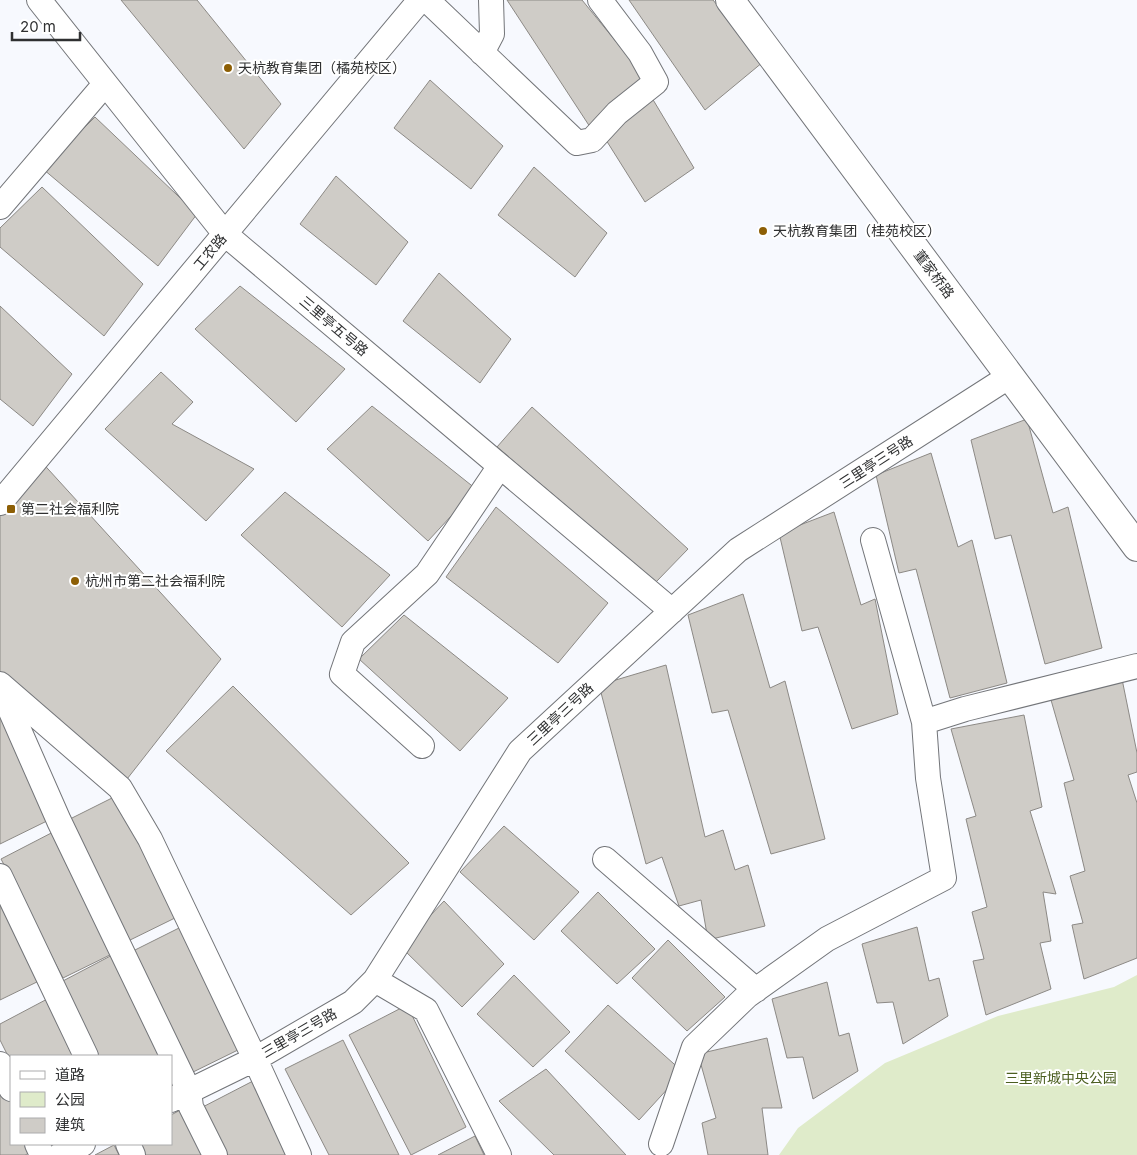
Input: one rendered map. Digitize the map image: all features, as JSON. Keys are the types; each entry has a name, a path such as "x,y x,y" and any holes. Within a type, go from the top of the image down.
{"street":[{"name":"三里亭五号路","path":"39,0 225,234 672,611"},
{"name":"工农路","path":"0,503 420,0"},
{"path":"427,0 577,143 592,140 617,113 656,82 640,53 600,0"},
{"path":"482,53 492,34 491,0"},
{"name":"董家桥路","path":"730,0 1137,547"},
{"path":"0,208 105,84"},
{"name":"三里亭三号路","path":"180,1096 255,1059 352,1002 375,980 520,750 738,550 1010,376"},
{"path":"422,746 342,674 353,642 427,574 500,466"},
{"path":"661,1144 694,1047 747,996 827,940 944,878 928,778 924,722 873,540"},
{"path":"924,722 965,709 1137,666"},
{"path":"0,686 120,788 150,839 299,1155"},
{"path":"0,686 162,1055"},
{"path":"605,859 756,990"},
{"path":"0,876 86,1055"},
{"path":"375,980 426,1010 499,1155"},
{"path":"0,1064 10,1087"},
{"path":"172,1078 180,1096 192,1107 215,1155"},
{"path":"60,1155 81,1145"}],"green space":[{"name":"三里新城中央公园","path":"1137,975 1137,1155 779,1155 798,1128 885,1063 998,1016 1114,987"}],"building":[{"path":"121,0 197,0 281,104 244,149"},
{"path":"507,0 582,0 649,82 592,130"},
{"path":"629,0 713,0 763,62 705,110"},
{"path":"430,80 503,146 471,189 394,128"},
{"path":"649,93 694,168 645,202 601,132"},
{"path":"95,117 197,214 158,266 43,169"},
{"path":"534,167 607,233 575,277 498,215"},
{"path":"336,176 408,242 376,285 300,224"},
{"path":"42,187 143,284 104,336 0,247 0,228"},
{"path":"439,273 511,339 480,383 403,321"},
{"path":"240,286 345,369 296,422 195,329"},
{"path":"0,306 72,374 33,426 0,399"},
{"path":"161,372 193,402 172,424 254,469 206,521 105,429"},
{"path":"372,406 476,489 428,541 327,449"},
{"path":"532,407 688,549 656,582 497,447"},
{"path":"1027,419 1053,513 1068,507 1102,648 1045,664 1011,535 995,539 971,440"},
{"path":"931,453 958,547 972,540 1007,683 950,698 916,569 899,573 876,475"},
{"name":"杭州市第二社会福利院","path":"38,458 221,659 120,788 0,684 0,504"},
{"path":"285,492 390,575 342,627 241,535"},
{"path":"496,507 608,603 558,663 446,577"},
{"path":"834,512 861,605 875,599 898,714 852,729 818,627 802,631 779,533"},
{"path":"743,594 770,688 785,681 825,839 771,854 728,710 712,713 688,615"},
{"path":"404,615 508,698 460,751 359,659"},
{"path":"666,665 705,837 723,830 735,870 748,865 765,926 708,940 701,900 679,906 662,857 646,864 599,685"},
{"path":"1122,679 1137,753 1137,772 1128,775 1137,803 1137,958 1084,979 1072,925 1083,923 1070,876 1085,871 1064,783 1074,780 1049,693"},
{"path":"233,686 409,863 351,915 166,751"},
{"path":"0,710 53,818 0,844"},
{"path":"1024,715 1042,807 1030,811 1056,894 1043,892 1051,941 1040,943 1051,989 986,1015 973,961 984,959 972,912 987,907 966,819 976,816 951,729"},
{"path":"120,794 179,916 124,943 62,823"},
{"path":"504,826 579,892 534,940 460,872"},
{"path":"59,829 118,951 63,978 1,859"},
{"path":"0,891 43,979 0,1000"},
{"path":"598,892 655,949 617,984 561,931"},
{"path":"444,901 504,964 462,1007 401,947"},
{"path":"183,926 242,1048 187,1075 125,955"},
{"path":"917,927 929,981 939,978 948,1016 903,1044 893,1002 877,1003 862,944"},
{"path":"668,940 725,997 687,1031 632,978"},
{"path":"118,952 169,1055 98,1055 61,982"},
{"path":"514,975 570,1032 533,1067 477,1014"},
{"path":"827,982 839,1036 849,1033 858,1071 813,1099 803,1057 787,1058 772,999"},
{"path":"51,997 80,1055 10,1055 10,1060 0,1040 0,1024"},
{"path":"407,1005 466,1127 411,1155 349,1035"},
{"path":"608,1005 683,1072 639,1120 565,1051"},
{"path":"767,1038 782,1108 762,1108 768,1155 708,1155 702,1123 716,1118 698,1054"},
{"path":"343,1040 399,1155 329,1155 285,1069"},
{"path":"546,1069 626,1155 554,1155 499,1101"},
{"path":"0,1080 10,1101 10,1145 31,1145 34,1151 25,1155 0,1155"},
{"path":"253,1081 288,1155 218,1155 195,1111"},
{"path":"188,1106 211,1155 140,1155 135,1145 172,1145 172,1114"},
{"path":"475,1136 484,1155 438,1155"},
{"path":"114,1145 119,1155 95,1155"}],"place":[{"name":"天杭教育集团（橘苑校区）","path":"228,68"},
{"name":"天杭教育集团（桂苑校区）","path":"763,231"},
{"name":"第二社会福利院","path":"11,509"},
{"name":"杭州市第二社会福利院","path":"75,581"}]}
